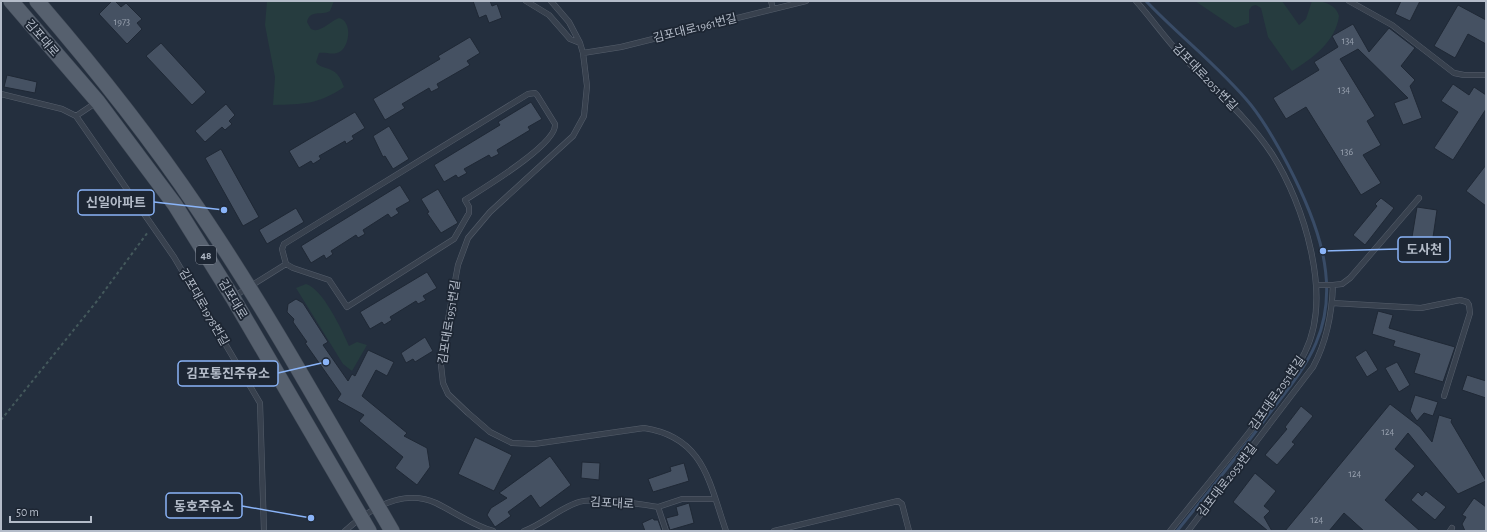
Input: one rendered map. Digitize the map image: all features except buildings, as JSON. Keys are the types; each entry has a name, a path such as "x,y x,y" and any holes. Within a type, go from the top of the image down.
{"main road":[{"name":"김포대로","path":"11,1 98,102 175,205 232,298 369,531"},
{"name":"김포대로","path":"36,1 106,84 173,173 248,288 392,531"}],"lane":[{"path":"526,1 549,15 570,39 580,42"},
{"name":"김포대로1951번길","path":"551,1 569,22 580,42 583,53 587,98 584,116 577,131 568,142 490,212 472,232 464,245 458,265 442,354 442,374 445,390 455,402 490,432 512,443 542,443 644,428 664,433 686,445 695,453 700,462 726,531"},
{"path":"771,1 773,9"},
{"name":"김포대로1961번길","path":"583,53 621,47 806,1"},
{"name":"김포대로2051번길","path":"1136,1 1180,54 1251,126 1272,155 1292,195 1304,226 1319,285 1312,336 1300,362 1270,405 1170,531"},
{"path":"1348,1 1392,25 1454,73 1464,75 1486,75"},
{"path":"531,92 537,95 555,124 553,133 519,166 465,200 469,208 469,213 454,239 347,307 329,280 292,268 286,264 282,250 284,244 531,92"},
{"path":"1,94 62,109 76,116 98,102"},
{"name":"김포대로1978번길","path":"76,116 154,225 196,292 260,403 264,531"},
{"path":"1319,285 1342,284 1350,278 1419,198"},
{"path":"232,298 286,264"},
{"name":"김포대로2053번길","path":"1188,531 1313,367 1323,347 1327,332 1332,302 1331,285"},
{"path":"1332,302 1421,308 1460,300 1467,302 1470,309 1468,319 1444,396"},
{"path":"345,531 361,516 378,507 397,500 419,498 436,504 474,525 493,531"},
{"path":"666,531 658,507 682,499 714,499"},
{"path":"774,531 898,501 902,504 909,531"},
{"name":"김포대로","path":"524,531 563,509 582,502 637,504 658,507"}],"path":[{"path":"1,420 97,301 154,225"}],"green space":[{"path":"267,1 334,1 330,11 313,14 308,18 307,22 311,29 314,30 321,29 339,18 346,23 348,28 348,38 344,48 333,54 319,53 316,62 335,72 340,78 344,87 318,100 302,104 273,105 275,77 265,25"},
{"path":"1195,1 1282,1 1299,25 1306,19 1312,1 1332,6 1339,16 1337,25 1328,41 1315,55 1292,71 1268,37 1261,8 1256,5 1252,6 1249,10 1249,23 1235,28"},
{"path":"306,284 312,287 325,302 337,321 349,346 357,342 367,345 352,371 343,364 296,288"}],"waterway":[{"path":"1146,1 1239,91 1262,119 1288,165 1308,207 1316,229 1326,275 1327,297 1323,320 1316,343 1307,361 1249,441 1177,531"}],"place":[{"name":"신일아파트","path":"224,210"},
{"name":"도사천","path":"1323,251"},
{"name":"김포통진주유소","path":"326,362"},
{"name":"동호주유소","path":"311,518"}]}
